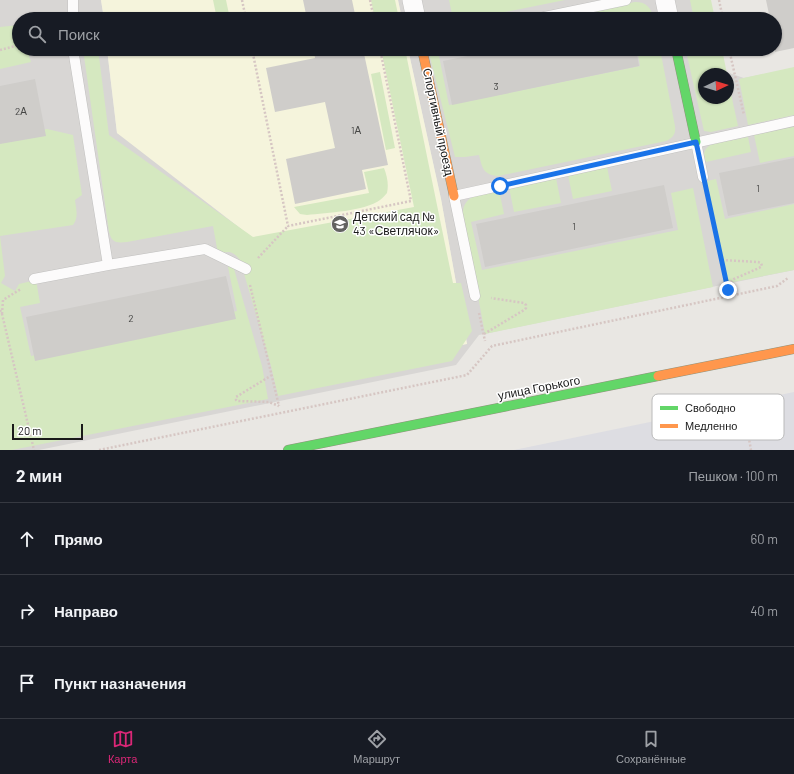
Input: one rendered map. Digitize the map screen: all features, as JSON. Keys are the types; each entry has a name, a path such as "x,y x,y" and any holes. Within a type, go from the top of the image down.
{"main road":[{"name":"Спортивный проезд","path":"424,56 454,196"},
{"path":"678,56 696,142"},
{"name":"улица Горького","path":"288,450 794,349"}],"street":[{"path":"412,0 415,12"},
{"path":"665,0 668,12"}],"lane":[{"path":"73,12 74,0"},
{"path":"569,12 626,0"},
{"path":"74,56 108,265"},
{"path":"475,296 454,196 794,121"},
{"path":"696,142 703,176"},
{"path":"34,279 205,249 246,269"}],"path":[{"path":"242,0 245,12"},
{"path":"370,0 373,12"},
{"path":"719,0 722,12"},
{"path":"0,50 12,47"},
{"path":"253,56 288,226"},
{"path":"272,375 236,398 237,402 269,402 279,406 272,375 246,269 288,226 411,201 381,56"},
{"path":"731,56 747,131"},
{"path":"703,176 728,290"},
{"path":"722,260 758,262 761,263 762,266 734,279 727,286"},
{"path":"99,450 467,375 492,346 777,286 788,278"},
{"path":"1,314 3,300 34,279"},
{"path":"484,334 524,310 526,305 524,303 475,296 485,341"},
{"path":"0,310 34,450"},
{"path":"750,440 752,450"}],"shaded area":[{"path":"0,0 101,0 103,12 12,12 12,56 108,56 117,133 467,344 441,199 410,56 703,56 705,65 714,68 698,68 698,104 734,104 734,75 744,78 794,68 794,270 479,335 456,365 39,450 0,450"},
{"path":"101,0 398,0 401,12 103,12"},
{"path":"398,0 691,0 694,12 401,12"},
{"name":"Детский сад № 43 «Светлячок»","path":"108,56 410,56 441,199 467,344 295,381 267,249 117,133"},
{"path":"794,392 794,450 514,450 652,422 652,440 784,440 784,394"}],"green space":[{"path":"213,0 226,0 229,12 216,12"},
{"path":"371,0 395,0 398,12 374,12"},
{"path":"449,0 565,0 505,12 452,12"},
{"path":"690,0 711,0 714,12 693,12"},
{"path":"639,2 648,6 651,12 595,12 595,10"},
{"path":"12,26 12,56 29,56 31,62 0,69 0,27"},
{"path":"84,56 99,56 109,135 253,237 414,207 382,56 406,56 453,283 461,283 472,331 452,361 278,396 271,366 240,260 235,254 230,252 218,254 213,226 127,242 115,242 109,232"},
{"path":"430,56 439,56 449,105 640,66 638,56 661,56 675,126 672,137 666,141 498,176 489,174 484,170 479,155 455,157"},
{"path":"687,56 723,56 726,68 698,68 698,104 733,104 738,126 711,132 704,131"},
{"path":"794,67 794,115 748,125 739,79"},
{"path":"380,72 395,148 386,150 371,74"},
{"path":"794,126 794,156 760,163 754,135"},
{"path":"47,129 73,135 82,195 75,200 77,216 73,225 0,236 0,138"},
{"path":"748,137 751,152 706,162 704,152 709,146"},
{"path":"607,167 612,191 573,199 568,175"},
{"path":"384,168 388,186 387,193 373,204 345,211 307,215 300,214 294,207 369,193 364,172"},
{"path":"556,178 561,203 514,212 509,187"},
{"path":"716,179 725,219 794,204 794,270 728,283 703,182"},
{"path":"693,188 713,287 485,334 463,215 466,203 470,199 480,194 499,190 504,214 471,222 482,270 678,230 671,193"},
{"path":"0,236 5,276 1,283 15,291 19,284 36,280 40,303 20,307 31,356 237,311 227,262 220,263 220,261 232,262 262,366 268,399 12,450 0,450"}],"building":[{"path":"303,0 352,0 355,12 306,12"},
{"path":"766,0 794,0 794,48 782,51 782,12 769,12"},
{"path":"315,56 365,56 388,165 362,170 366,189 295,204 286,159 335,148 325,102 275,112 266,68 315,58"},
{"path":"468,56 637,56 639,66 452,105 443,61"},
{"path":"35,79 46,136 0,144 0,86"},
{"path":"794,158 794,203 728,216 719,173"},
{"path":"664,185 673,228 485,267 476,224"},
{"path":"226,276 236,319 35,361 26,317"}],"traffic: fast":[{"path":"678,56 696,142"},
{"path":"288,450 658,376"}],"traffic: slow":[{"path":"424,56 454,196"},
{"path":"658,376 794,349"}],"place":[{"name":"Детский сад № 43 «Светлячок»","path":"340,224"}],"route":[{"path":"500,186 696,142 728,290"}]}
